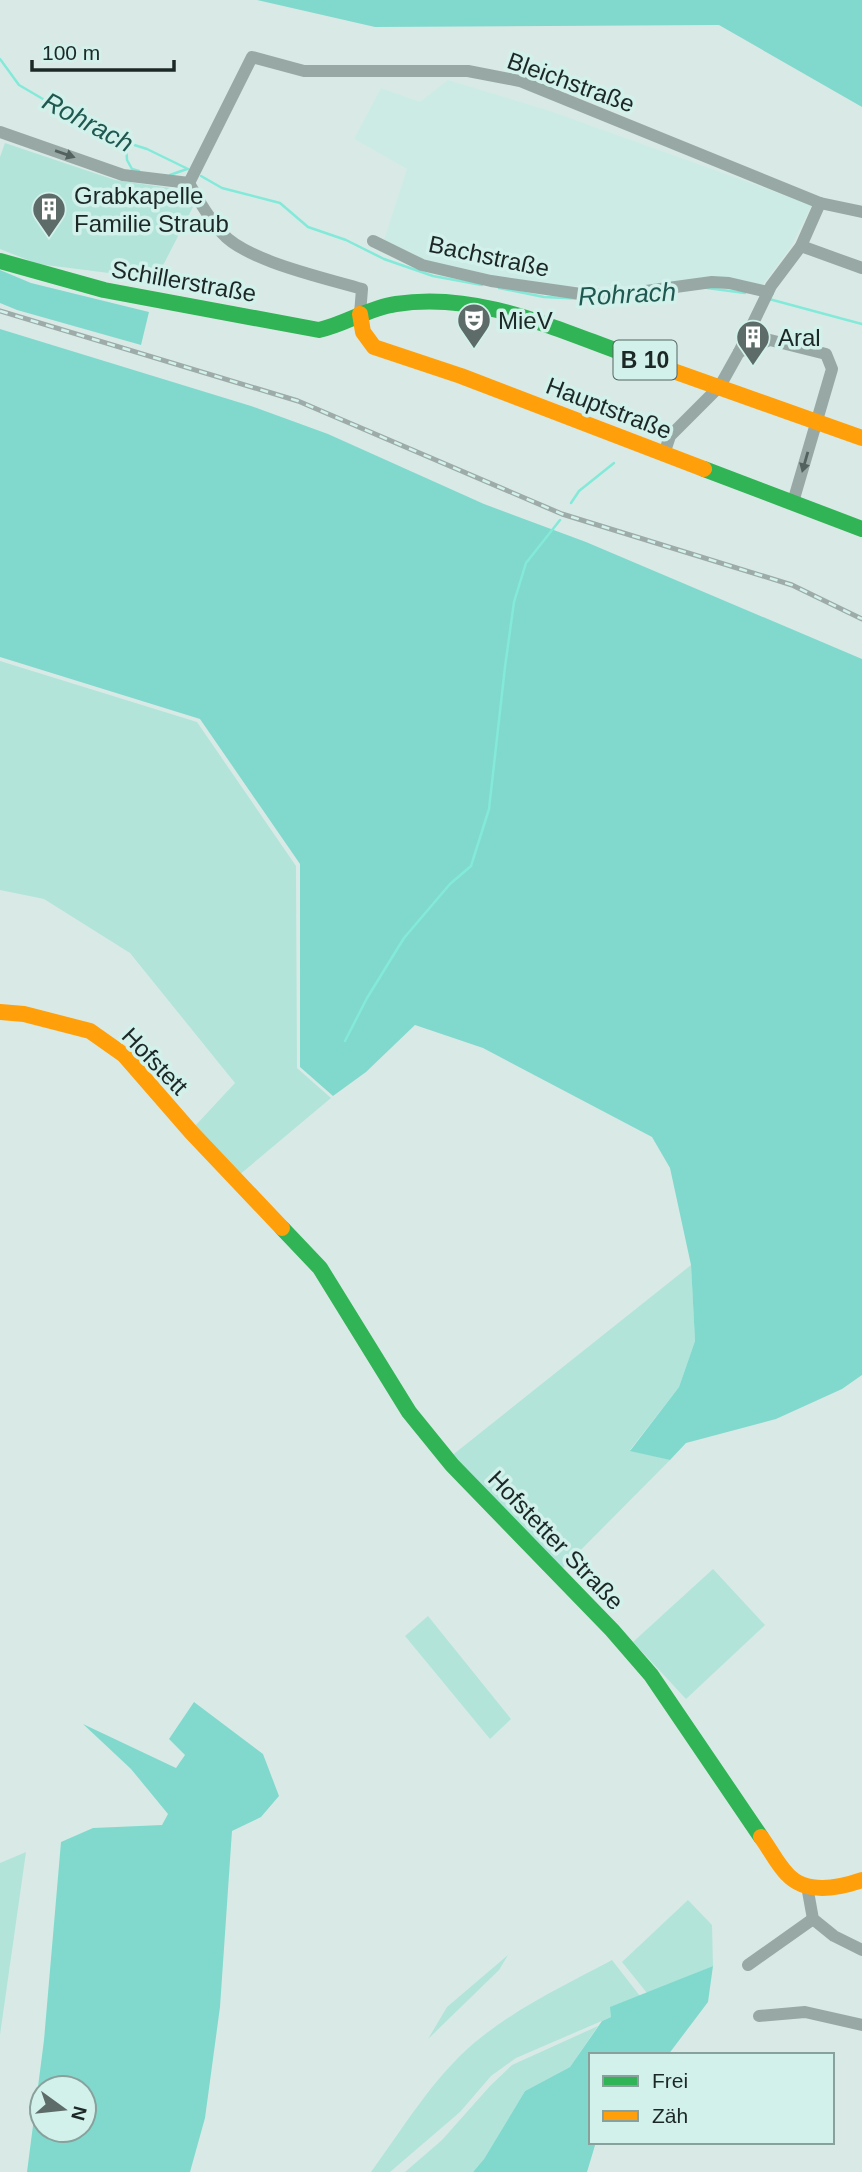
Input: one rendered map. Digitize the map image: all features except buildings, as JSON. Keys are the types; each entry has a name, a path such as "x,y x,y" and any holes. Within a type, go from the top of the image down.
{"street":[{"name":"Bleichstraße","path":"189,183 252,57 304,71 468,71 520,81 820,203 862,212"},
{"path":"0,132 123,174 189,183 223,233 237,245 262,257 362,289 360,327 366,341"},
{"path":"664,454 670,436 720,386 740,352 768,293 801,246 820,203"},
{"name":"Bachstraße","path":"373,241 422,265 538,289 603,295 712,282 730,283 768,293"},
{"path":"801,246 862,268"},
{"name":"Schillerstraße","path":"0,261 104,290 319,330 360,314"},
{"name":"B 10","path":"360,314 401,303 495,308 862,438"},
{"name":"Hauptstraße","path":"331,327 374,347 461,376 862,529"},
{"path":"740,352 770,340 826,354 832,369 793,502"},
{"name":"Hofstett","path":"0,1012 24,1014 90,1031 124,1055 236,1180"},
{"name":"Hofstetter Straße","path":"236,1180 320,1268 409,1412 452,1465 612,1630 651,1675 725,1781 775,1860 788,1876 807,1886"},
{"path":"862,1880 838,1889 807,1886 813,1919 834,1936 862,1950"},
{"path":"748,1965 813,1919"},
{"path":"759,2016 804,2012 862,2025"}],"shaded area":[{"path":"257,0 862,0 862,107 719,25 375,27"},
{"path":"448,80 550,111 812,205 790,248 761,287 543,286 426,261 383,243 407,169 354,139 381,88 420,102"},
{"path":"5,143 115,180 184,190 193,207 156,279 38,264 0,249 0,157"},
{"path":"0,270 31,283 149,312 141,345 0,303"},
{"path":"0,329 251,406 328,434 484,504 586,542 862,659 862,1375 842,1389 776,1419 686,1443 670,1460 630,1451 679,1387 695,1341 691,1265 670,1168 652,1137 483,1048 415,1025 366,1072 333,1096 300,1067 300,864 200,719 0,657"},
{"path":"0,661 197,722 296,866 297,1068 331,1098 238,1176 195,1126 235,1083 130,953 44,899 0,890"},
{"path":"691,1265 695,1341 679,1387 630,1450 670,1460 562,1569 450,1457"},
{"path":"713,1569 765,1625 686,1699 633,1642"},
{"path":"428,1616 511,1719 490,1739 405,1636"},
{"path":"194,1702 263,1754 279,1796 261,1817 232,1831 220,2007 205,2118 190,2172 27,2172 31,2144 98,2144 98,2074 40,2074 61,1842 93,1828 162,1825 168,1814 131,1769 83,1724 176,1768 185,1755 169,1739"},
{"path":"26,1852 0,2035 0,1863"},
{"path":"688,1900 712,1925 713,1966 647,1993 622,1962"},
{"path":"508,1955 499,1970 428,2039 447,2007"},
{"path":"612,1960 640,1996 611,2007 611,2017 516,2058 491,2076 460,2112 390,2172 371,2172 432,2088 474,2043 524,2008"},
{"path":"713,1966 708,2002 670,2053 589,2053 589,2144 595,2144 587,2172 473,2172 484,2159 525,2091 570,2067 602,2021 611,2017 610,2007"},
{"path":"598,2026 570,2067 525,2091 484,2159 473,2172 405,2172 442,2140 512,2065"}],"waterway":[{"name":"Rohrach","path":"0,59 19,85 106,136 147,149 188,169"},
{"path":"126,143 127,160 132,169 139,171"},
{"path":"170,175 187,169"},
{"name":"Rohrach","path":"201,176 222,188 280,203 308,227 346,240 384,259 433,276 482,285"},
{"name":"Rohrach","path":"499,288 544,297 607,300"},
{"name":"Rohrach","path":"707,288 745,293"},
{"name":"Rohrach","path":"769,299 862,324"},
{"path":"571,503 579,491 614,463"},
{"path":"345,1041 367,998 404,938 450,884 471,866 489,809 514,602 526,563 560,520"}],"railway":[{"path":"0,311 298,401 562,514 792,585 862,619"}],"traffic: fast":[{"path":"0,261 104,290 319,330 396,304 427,301 457,303 516,315 631,356"},
{"path":"704,469 862,529"},
{"path":"282,1228 320,1268 409,1412 452,1465 612,1630 651,1675 761,1837"}],"traffic: slow":[{"path":"360,314 363,332 374,347 461,376 704,469"},
{"path":"631,356 862,438"},
{"path":"0,1012 24,1014 90,1031 124,1055 191,1132 282,1228"},
{"path":"761,1837 783,1870 804,1885 823,1888 862,1880"}],"place":[{"name":"Grabkapelle Familie Straub","path":"49,239"},
{"name":"MieV","path":"474,350"},
{"name":"Aral","path":"753,367"}]}
